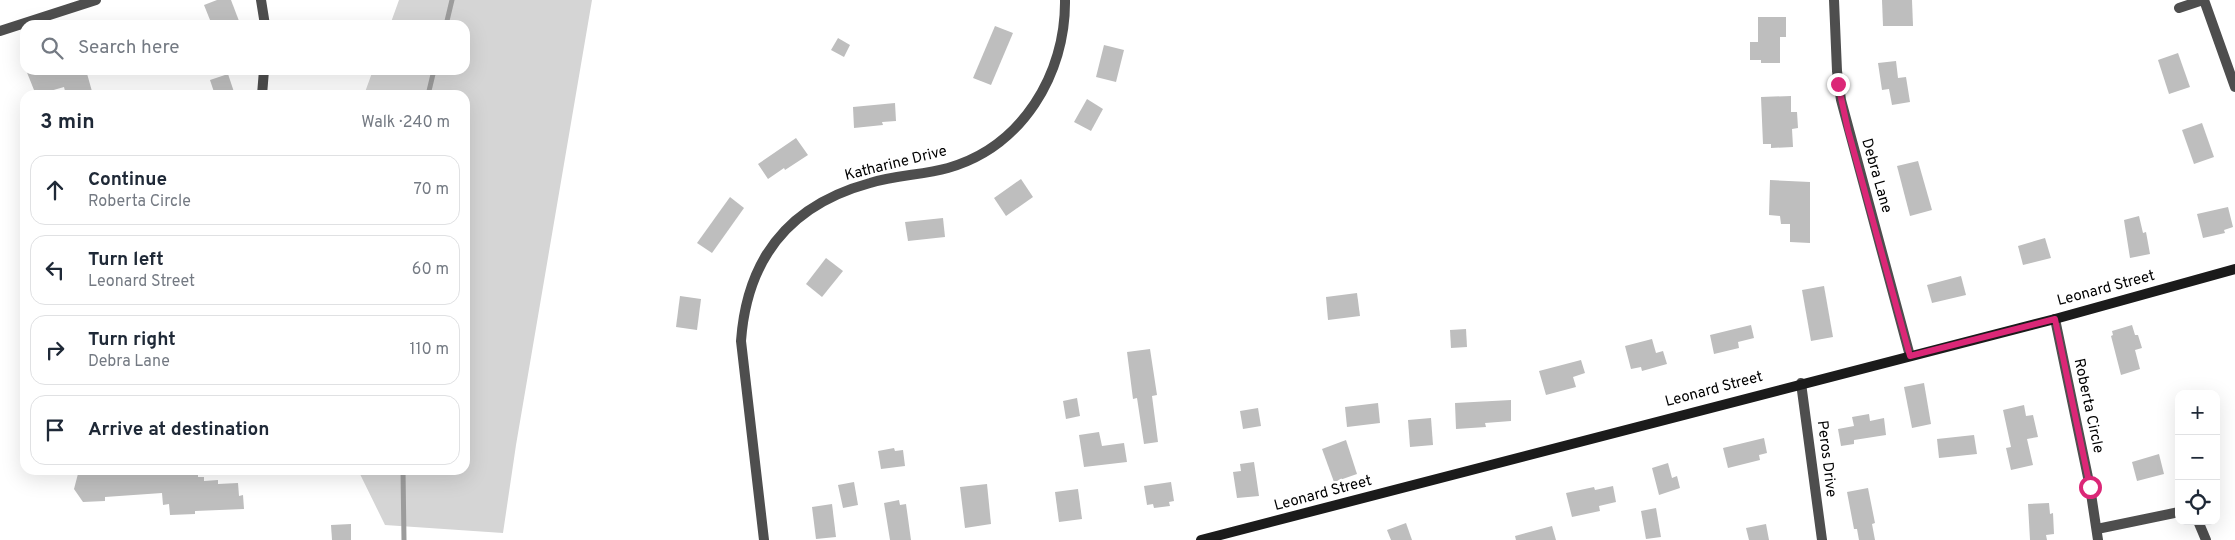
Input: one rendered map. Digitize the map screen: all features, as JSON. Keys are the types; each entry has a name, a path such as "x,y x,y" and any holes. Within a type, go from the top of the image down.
{"street":[{"path":"34,20 96,0"},
{"path":"261,0 264,20"},
{"name":"Katharine Drive","path":"764,540 741,341 744,309 757,270 769,250 784,231 802,214 822,201 869,183 949,168 974,158 997,144 1016,128 1032,109 1055,67 1062,44 1066,19 1066,0"},
{"name":"Debra Lane","path":"1834,0 1837,71 1841,100 1910,356"},
{"path":"2179,8 2204,0 2235,87"},
{"path":"0,31 20,25"},
{"path":"262,90 264,75"},
{"name":"Leonard Street","path":"1201,540 1801,383 2055,319 2235,269"},
{"name":"Roberta Circle","path":"2055,319 2098,540"},
{"name":"Peros Drive","path":"1801,383 1822,540"},
{"path":"2097,529 2175,513"},
{"path":"2200,525 2206,540"}],"shaded area":[{"path":"399,0 592,0 516,445 503,533 385,525 360,475 470,475 470,90 366,90 371,75 470,75 470,20 392,20"}],"building":[{"path":"217,0 231,0 239,20 210,20 204,5"},
{"path":"1882,0 1912,0 1913,26 1883,26"},
{"path":"1758,17 1786,17 1786,37 1780,37 1780,63 1761,63 1761,60 1750,60 1750,42 1758,42"},
{"path":"995,26 1013,33 991,85 973,78"},
{"path":"838,38 850,45 844,57 831,50"},
{"path":"1104,45 1124,50 1116,82 1096,77"},
{"path":"2178,53 2190,87 2169,94 2158,60"},
{"path":"1896,61 1898,78 1906,77 1910,102 1892,105 1889,89 1882,90 1878,63"},
{"path":"28,75 87,75 92,90 65,90 64,87 54,90 34,90"},
{"path":"228,75 233,90 213,90 210,80"},
{"path":"1791,96 1791,112 1797,112 1798,128 1792,129 1793,147 1771,148 1771,144 1763,144 1761,97"},
{"path":"1087,99 1103,109 1091,131 1074,122"},
{"path":"895,103 896,121 882,122 883,125 854,128 853,107"},
{"path":"2202,123 2214,157 2194,164 2182,130"},
{"path":"796,138 808,155 768,179 758,164"},
{"path":"1918,161 1932,210 1910,216 1897,166"},
{"path":"1021,179 1033,197 1006,216 994,198"},
{"path":"1770,180 1810,182 1810,243 1790,242 1790,224 1781,224 1780,216 1769,215"},
{"path":"730,197 744,208 712,253 697,243"},
{"path":"2228,207 2233,227 2224,230 2225,233 2203,238 2197,214"},
{"path":"2139,216 2143,233 2146,232 2150,254 2130,258 2124,220"},
{"path":"943,218 945,237 908,241 905,222"},
{"path":"2045,238 2051,258 2023,265 2018,246"},
{"path":"826,258 843,271 822,297 806,284"},
{"path":"1961,276 1966,295 1932,303 1927,285"},
{"path":"1824,286 1833,337 1811,341 1802,290"},
{"path":"1357,293 1360,316 1328,320 1326,297"},
{"path":"680,296 701,299 697,330 676,327"},
{"path":"1751,325 1754,338 1738,342 1739,348 1714,354 1710,335"},
{"path":"2132,325 2135,335 2138,335 2142,348 2135,350 2140,369 2121,375 2111,336 2113,335 2112,331"},
{"path":"1466,329 1467,347 1451,348 1450,330"},
{"path":"1652,339 1656,353 1663,351 1667,364 1642,371 1641,367 1631,369 1625,346"},
{"path":"1150,349 1157,395 1152,396 1158,442 1144,444 1137,398 1133,399 1127,352"},
{"path":"1581,360 1585,373 1573,377 1576,387 1546,395 1539,371"},
{"path":"1924,383 1931,424 1912,428 1904,387"},
{"path":"1077,398 1080,416 1066,419 1063,401"},
{"path":"1511,400 1511,421 1485,423 1486,427 1456,429 1455,403"},
{"path":"1378,403 1380,423 1347,427 1345,407"},
{"path":"2024,405 2026,416 2033,415 2038,437 2027,439 2033,465 2011,470 2006,448 2011,447 2003,410"},
{"path":"1258,408 1261,426 1243,429 1240,411"},
{"path":"1869,414 1870,421 1884,418 1886,435 1854,440 1854,444 1841,446 1838,429 1854,426 1852,417"},
{"path":"1431,418 1433,445 1410,447 1408,420"},
{"path":"1099,432 1102,446 1124,443 1127,462 1084,467 1079,435"},
{"path":"1974,435 1977,454 1939,458 1937,439"},
{"path":"1764,438 1767,453 1759,455 1760,460 1728,468 1723,448"},
{"path":"1346,440 1357,474 1334,482 1322,449"},
{"path":"894,448 895,451 903,450 905,466 881,469 878,451"},
{"path":"2159,454 2164,474 2137,481 2132,462"},
{"path":"1254,462 1259,496 1237,498 1233,472 1241,471 1240,464"},
{"path":"1668,463 1672,478 1677,476 1680,488 1659,495 1652,468"},
{"path":"78,475 198,475 198,477 204,477 204,481 218,480 218,484 238,483 239,496 243,495 244,509 195,511 195,514 170,515 169,504 163,505 162,493 105,497 105,501 83,502 74,489"},
{"path":"854,482 858,505 843,508 838,485"},
{"path":"1171,482 1174,501 1169,502 1170,506 1154,508 1153,504 1147,505 1144,486"},
{"path":"987,484 991,524 965,528 960,487"},
{"path":"1613,486 1616,502 1599,506 1600,511 1572,517 1566,493 1594,487 1595,490"},
{"path":"1868,488 1875,523 1872,524 1875,540 1859,540 1857,529 1854,529 1847,492"},
{"path":"1078,489 1082,519 1059,522 1055,492"},
{"path":"899,500 900,505 906,504 911,540 890,540 884,503"},
{"path":"2049,503 2050,514 2053,513 2054,534 2046,535 2047,540 2030,540 2028,504"},
{"path":"832,504 836,537 816,539 812,507"},
{"path":"1656,508 1661,537 1646,539 1641,511"},
{"path":"1406,523 1412,540 1391,540 1387,530"},
{"path":"351,524 351,540 332,540 331,525"},
{"path":"1766,524 1769,540 1749,540 1746,528"},
{"path":"1552,526 1556,540 1516,540 1515,536"}],"waterway":[{"path":"447,20 452,0"},
{"path":"429,90 433,75"},
{"path":"403,475 404,540"}],"route":[{"path":"1838,84 1848,130 1910,356 2055,319 2090,487"}]}
